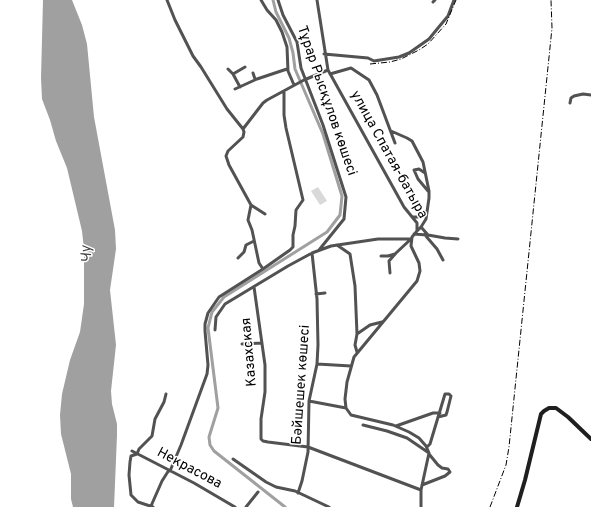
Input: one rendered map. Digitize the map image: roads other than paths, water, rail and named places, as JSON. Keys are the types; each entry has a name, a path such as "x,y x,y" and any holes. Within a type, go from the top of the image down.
{"street":[{"path":"167,0 193,56 227,109 243,129 243,137 228,151 226,156 229,165 251,205 265,214"},
{"path":"261,0 266,10 276,20 282,32 287,47 287,69 295,84"},
{"name":"Тұрар Рысқұлов көшесі","path":"278,0 283,15 296,42 304,80 323,125 346,197 344,219 319,250"},
{"name":"улица Спатая-батыра","path":"317,0 324,54 328,70 404,207 417,223 412,246 419,263 420,271 417,281 357,352 351,366 346,393 346,408"},
{"path":"324,54 368,58 374,61 399,57 409,53 429,39 448,16 454,0"},
{"path":"233,74 245,67"},
{"path":"330,74 351,68 368,80 377,95 395,143"},
{"path":"228,69 233,74 240,87"},
{"path":"235,89 255,79 287,69"},
{"path":"243,129 263,104 295,84 328,70"},
{"path":"253,73 255,79"},
{"path":"166,394 164,402 155,418 152,436 139,449 137,454 134,454 130,458 130,492 139,504 152,506 162,480 170,470 181,445 208,365 205,324 208,314 219,298 293,247 296,210 303,200 287,134 284,115 284,91"},
{"path":"570,103 571,98 574,96 583,94 591,95"},
{"path":"390,273 390,261 421,227 426,219 429,193 423,162 412,141 391,131"},
{"path":"425,173 419,169 414,170 418,179 429,193"},
{"path":"251,205 248,220 259,263 263,269"},
{"path":"412,216 419,217 427,210"},
{"path":"421,227 438,249 443,260"},
{"path":"214,330 216,317 222,307 231,300 319,250 338,245 414,235 458,239"},
{"path":"238,258 244,252 246,245 254,240"},
{"path":"338,245 350,254 355,286 357,334 355,344 357,352"},
{"name":"Бәйшешек көшесі","path":"298,493 304,474 308,447 309,401 318,345 316,294 312,253"},
{"path":"381,256 395,254"},
{"name":"Казахская","path":"254,287 262,343 265,379 261,419 261,439 268,442 308,447"},
{"path":"316,294 325,293"},
{"path":"357,334 370,325 382,322"},
{"path":"242,344 262,343"},
{"path":"316,364 351,366"},
{"path":"427,447 430,444 438,417 440,413 445,394 449,394 451,396 446,415 438,417"},
{"path":"309,401 346,408 351,415 396,426 409,432 422,441 427,447 429,454 421,490 421,507"},
{"path":"517,507 544,411 549,408 556,408 568,416 591,439"},
{"path":"396,426 433,413 440,413"},
{"path":"363,425 387,431 417,443 438,465 450,472 445,476 422,485"},
{"path":"417,443 422,441"},
{"path":"308,447 421,490"},
{"name":"Некрасова","path":"132,451 170,470 236,507"},
{"path":"233,458 266,482 276,487 298,493 329,507"},
{"path":"246,507 258,492"}],"water":[{"name":"Чу","path":"43,0 72,0 82,25 87,44 94,117 115,230 116,249 110,290 116,345 111,391 112,404 117,424 114,507 73,507 71,499 71,474 61,434 60,415 62,394 70,360 80,332 84,304 84,249 82,231 67,168 42,99 41,78"}],"waterway":[{"path":"273,0 276,12 289,38 295,69 323,134 342,196 340,215 327,232 224,297 212,312 208,328 218,408 209,437 210,445 214,451 285,507"}],"railway":[{"path":"370,64 390,62 401,59 428,44 446,24 456,0"},
{"path":"490,507 506,465 509,447 552,28 551,0"}]}
